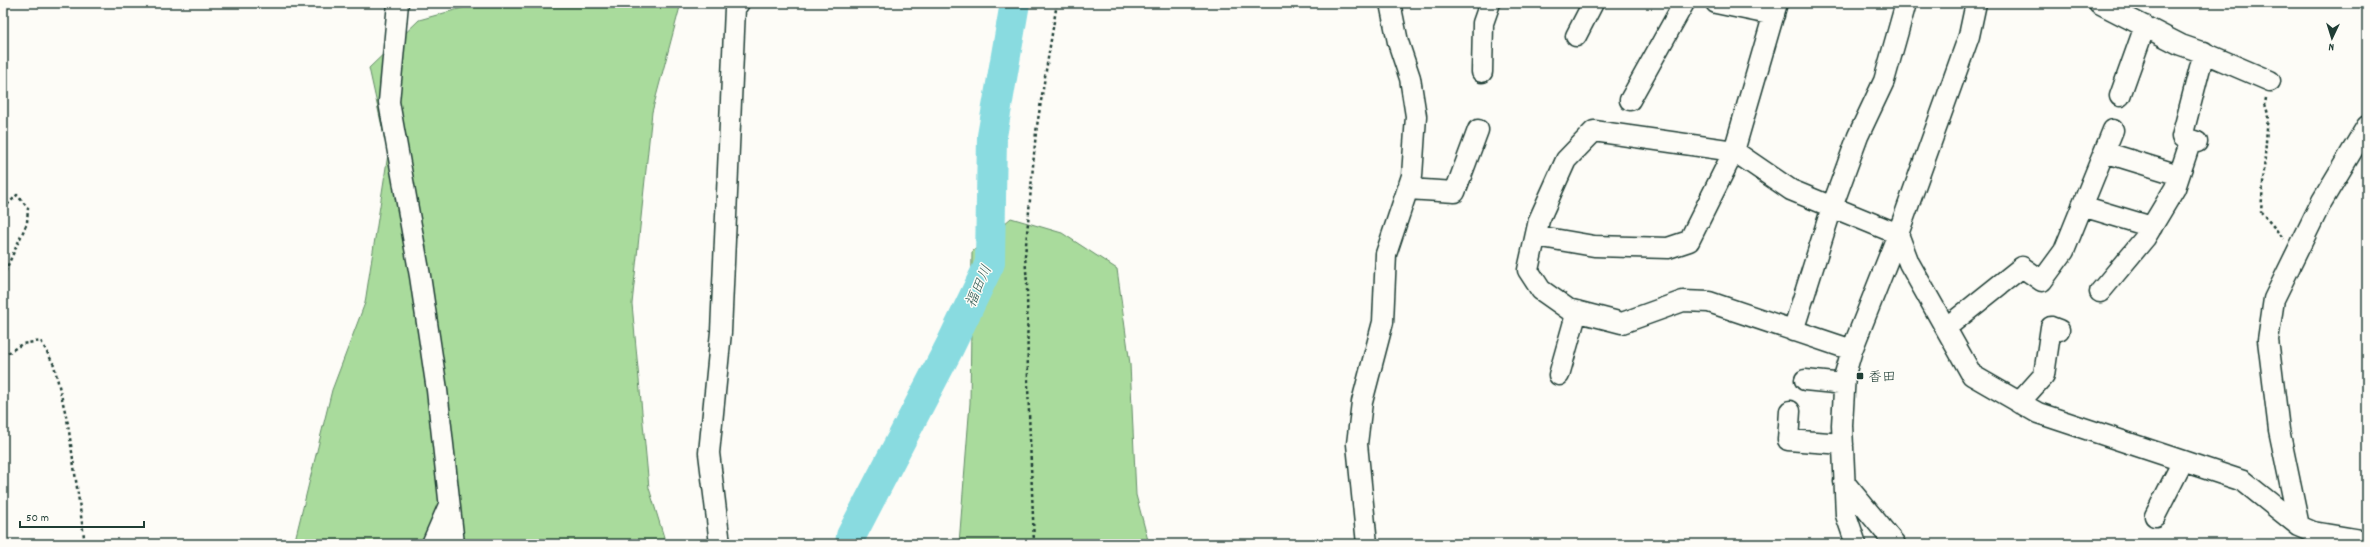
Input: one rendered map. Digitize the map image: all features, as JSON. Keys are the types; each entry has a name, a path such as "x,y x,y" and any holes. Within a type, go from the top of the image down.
{"street":[{"path":"398,3 389,102 437,390 454,544"},
{"path":"720,544 709,453 721,332 735,8 738,3"},
{"path":"1367,544 1357,444 1362,402 1383,322 1386,254 1412,176 1416,116 1410,78 1398,42 1390,3"},
{"path":"1482,72 1483,23 1490,3"},
{"path":"1576,36 1592,3"},
{"path":"1630,100 1684,3"},
{"path":"1536,236 1594,246 1668,248 1689,240 1734,152 1776,9 1716,3"},
{"path":"1793,331 1832,207 1858,136 1884,81 1906,3"},
{"path":"1856,544 1846,515 1842,425 1844,384 1852,350 1898,234 1969,36 1976,3"},
{"path":"2099,3 2181,45 2204,52 2270,81"},
{"path":"2120,96 2145,26"},
{"path":"2100,292 2145,238 2175,188 2179,175 2197,142 2182,137 2204,52"},
{"path":"2299,526 2279,430 2268,340 2274,299 2298,254 2322,201 2367,126"},
{"path":"1408,189 1455,192 1478,130"},
{"path":"1947,328 2022,267 2042,281 2064,251 2113,130"},
{"path":"1852,350 1709,302 1683,301 1622,323 1568,309 1542,290 1528,270 1539,220 1566,160 1594,132 1734,152 1791,190 1898,234 1909,263 1947,328 1972,375 2019,403 2038,412 2244,481 2299,526 2313,532 2367,541"},
{"path":"2104,152 2179,175"},
{"path":"2082,206 2152,227"},
{"path":"1559,375 1577,311"},
{"path":"2019,403 2044,375 2051,327 2059,330"},
{"path":"1805,380 1844,384"},
{"path":"1790,411 1788,440 1843,444"},
{"path":"2155,516 2183,461"},
{"path":"1844,482 1895,544"},
{"path":"432,544 449,504"}],"path":[{"path":"1034,544 1025,256 1036,132 1057,3"},
{"path":"2270,81 2265,104 2268,114 2261,212 2298,254"},
{"path":"3,209 17,195 28,208 27,223 3,276"},
{"path":"3,356 22,344 41,341 54,365 68,424 85,544"}],"green space":[{"path":"480,3 681,3 652,112 632,304 649,488 666,544 294,544 332,390 365,303 388,154 369,68 419,20"},
{"path":"1011,218 1062,233 1117,269 1130,364 1136,495 1149,544 959,544 970,403 972,252"}],"waterway":[{"name":"福田川","path":"850,544 851,536 950,346 990,263 992,136 1015,3"}],"place":[{"name":"香田","path":"1860,376"}]}
